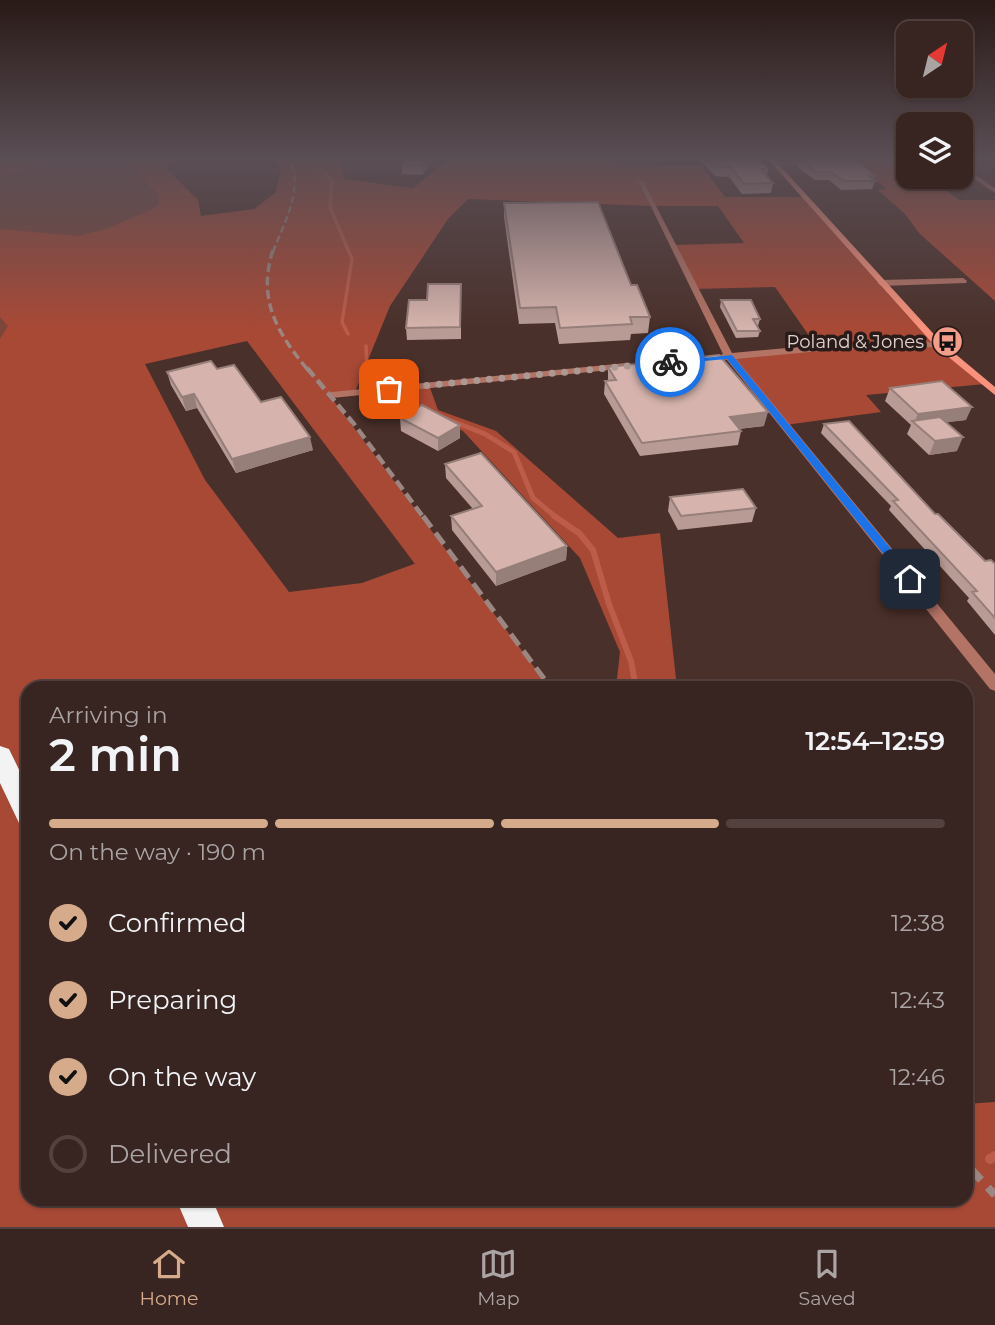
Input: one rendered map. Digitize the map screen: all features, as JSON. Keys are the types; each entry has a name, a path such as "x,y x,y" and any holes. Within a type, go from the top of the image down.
{"highway":[{"path":"0,757 21,800"},
{"path":"197,1206 206,1227"}],"main road":[{"path":"820,214 938,344 995,392"}],"street":[{"path":"656,214 729,356 995,685"},
{"path":"881,283 963,281"},
{"path":"716,358 831,347 938,344"},
{"path":"332,395 636,365"}],"shaded area":[{"path":"0,214 172,214 0,351"},
{"path":"141,214 453,214 390,306 355,392 330,396 545,681 21,681 21,1206 973,1206 973,1104 995,1102 995,1227 0,1227 0,339 8,326 0,317 0,229 78,236 106,229","holes":["247,341 415,564 362,583 289,592 205,480 145,364"]},
{"path":"724,214 820,214 938,344 985,384 866,395 881,412 785,425 729,356 817,347 775,287 695,289 673,245 744,243"},
{"path":"905,214 995,214 995,301 920,234"},
{"path":"429,385 438,410 496,431 618,538 660,533 676,681 617,681 620,652 580,558 463,431 369,391"}],"building":[{"path":"506,214 603,214 631,285 637,285 650,317 630,317 632,324 560,328 556,307 520,308"},
{"path":"428,284 461,284 460,327 406,328 409,300 427,300"},
{"path":"721,300 751,300 760,319 753,319 760,331 737,331"},
{"path":"719,355 768,412 730,417 741,431 642,443 605,381 616,380 608,367"},
{"path":"211,361 217,369 234,365 261,402 281,397 310,437 232,459 194,394 182,397 167,372"},
{"path":"942,381 972,407 918,414 890,388"},
{"path":"422,405 460,425 438,438 400,418"},
{"path":"940,417 963,437 935,441 912,421"},
{"path":"849,421 935,514 985,561 991,560 995,564 995,618 972,592 977,591 893,501 898,500 824,424"},
{"path":"481,453 567,546 496,572 451,516 482,506 445,464"},
{"path":"743,489 756,508 681,516 670,497"}],"waterway":[{"path":"333,214 352,259 342,322 348,334"},
{"path":"366,346 367,370"},
{"path":"367,368 373,386 380,392 388,398 424,412"},
{"path":"444,418 485,434 514,452 533,498 557,518"},
{"path":"554,516 579,533 593,550 609,604 631,661 635,681"},
{"path":"990,1159 995,1156"}],"railway":[{"path":"273,252 288,214"},
{"path":"273,250 267,284 273,314 287,343 308,370"},
{"path":"307,368 354,424 424,518"},
{"path":"423,516 546,681"},
{"path":"973,1171 995,1195"}],"way so far":[{"path":"389,389 670,362"}],"place":[{"name":"Poland & Jones","path":"947,342"}],"route":[{"path":"670,362 729,356 910,579"}]}
